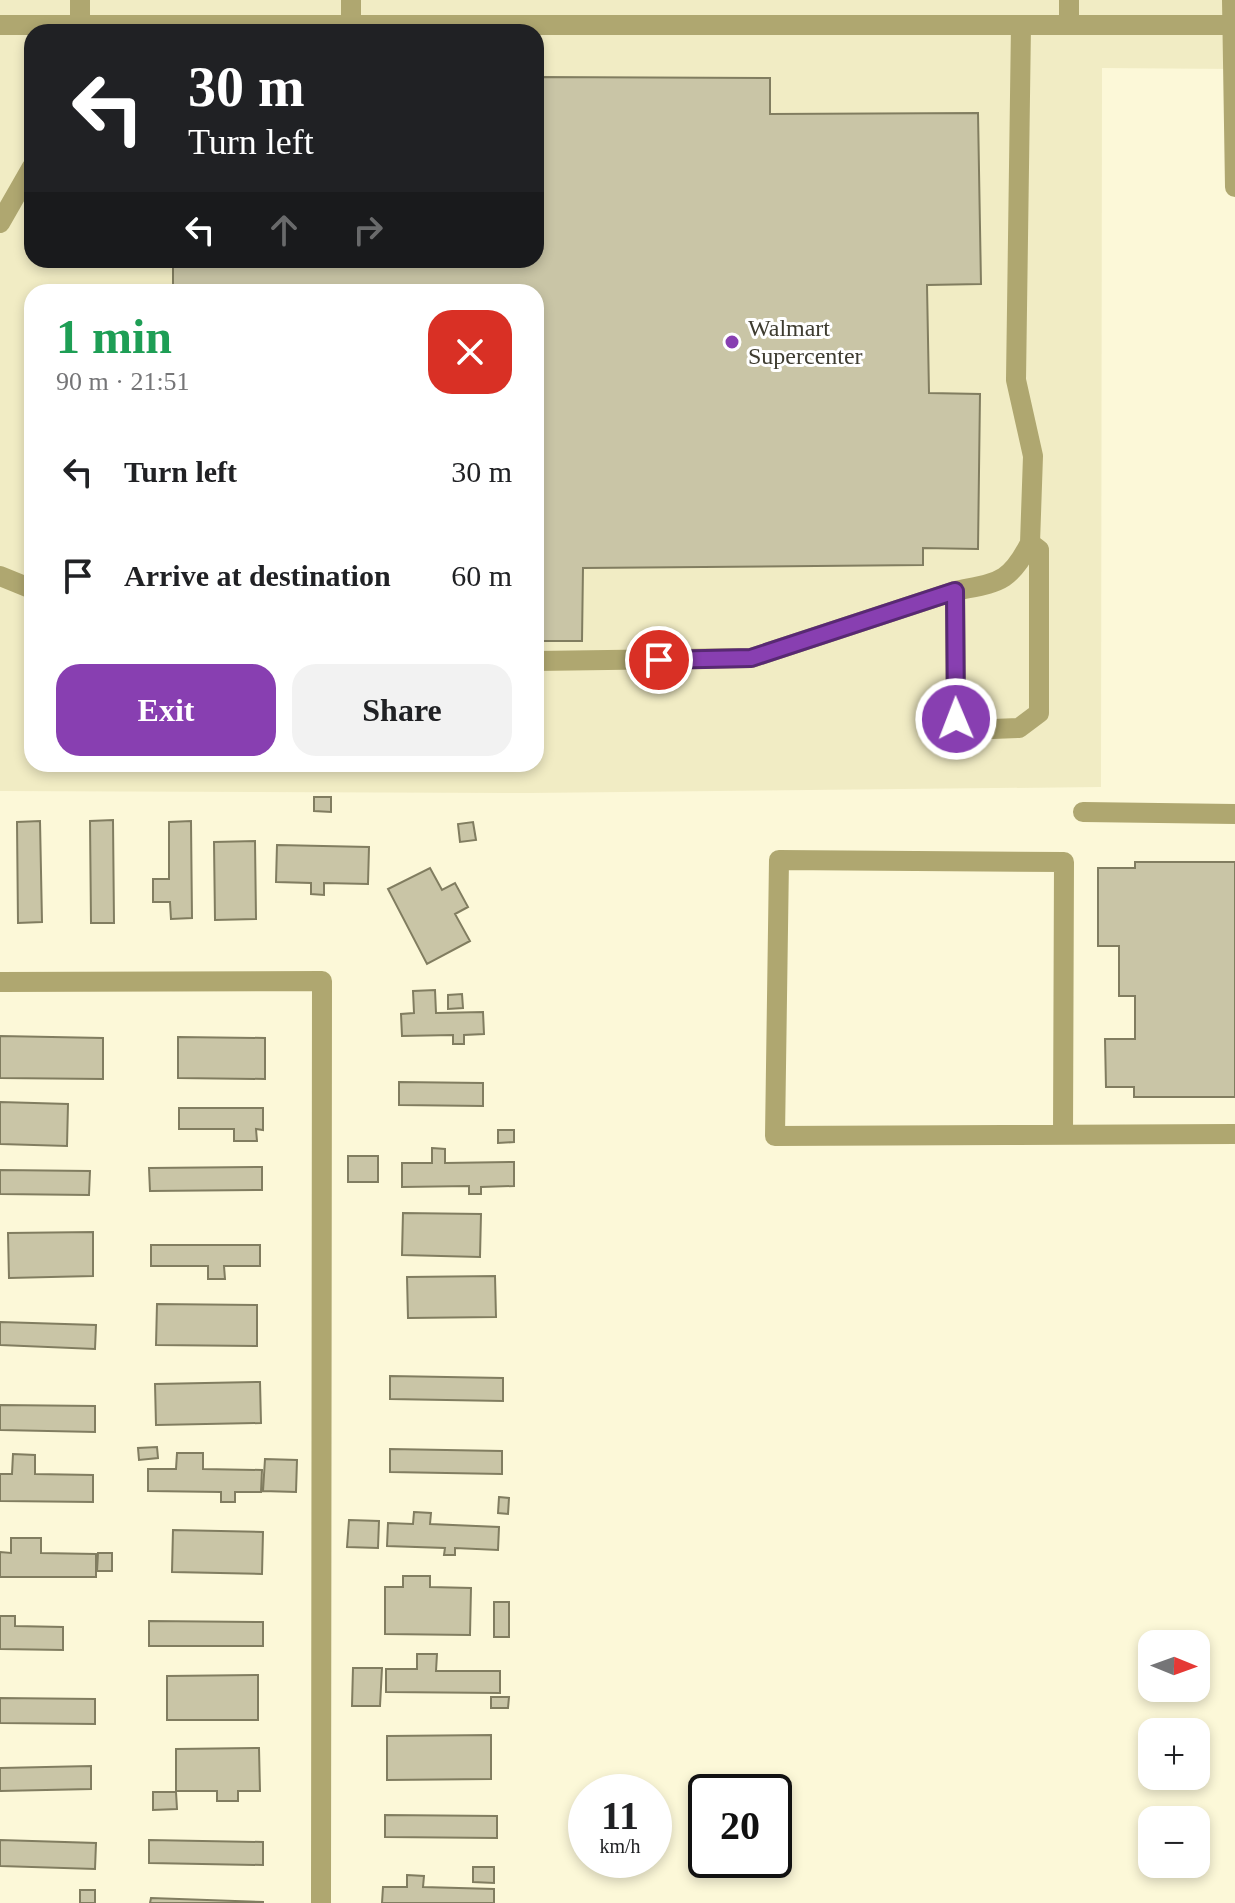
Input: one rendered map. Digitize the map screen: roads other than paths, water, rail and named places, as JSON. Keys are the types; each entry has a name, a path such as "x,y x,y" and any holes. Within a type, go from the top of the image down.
{"street":[{"path":"80,0 80,24"},
{"path":"351,0 351,24"},
{"path":"1069,0 1069,25"},
{"path":"1232,0 1235,187"},
{"path":"0,25 24,27"},
{"path":"544,661 751,658 955,591 995,582 1016,571 1030,543 1033,456 1016,380 1021,25"},
{"path":"544,26 1234,25"},
{"path":"0,223 24,181"},
{"path":"955,591 956,719 967,730 1019,728 1039,713 1039,550 1030,543"},
{"path":"0,576 24,586"},
{"path":"1083,812 1235,814"},
{"path":"1063,1135 1064,862 779,860 775,1136 1063,1135 1235,1134"},
{"path":"0,982 322,981 321,1903"}],"place":[{"name":"Walmart Supercenter","path":"732,342"}]}
